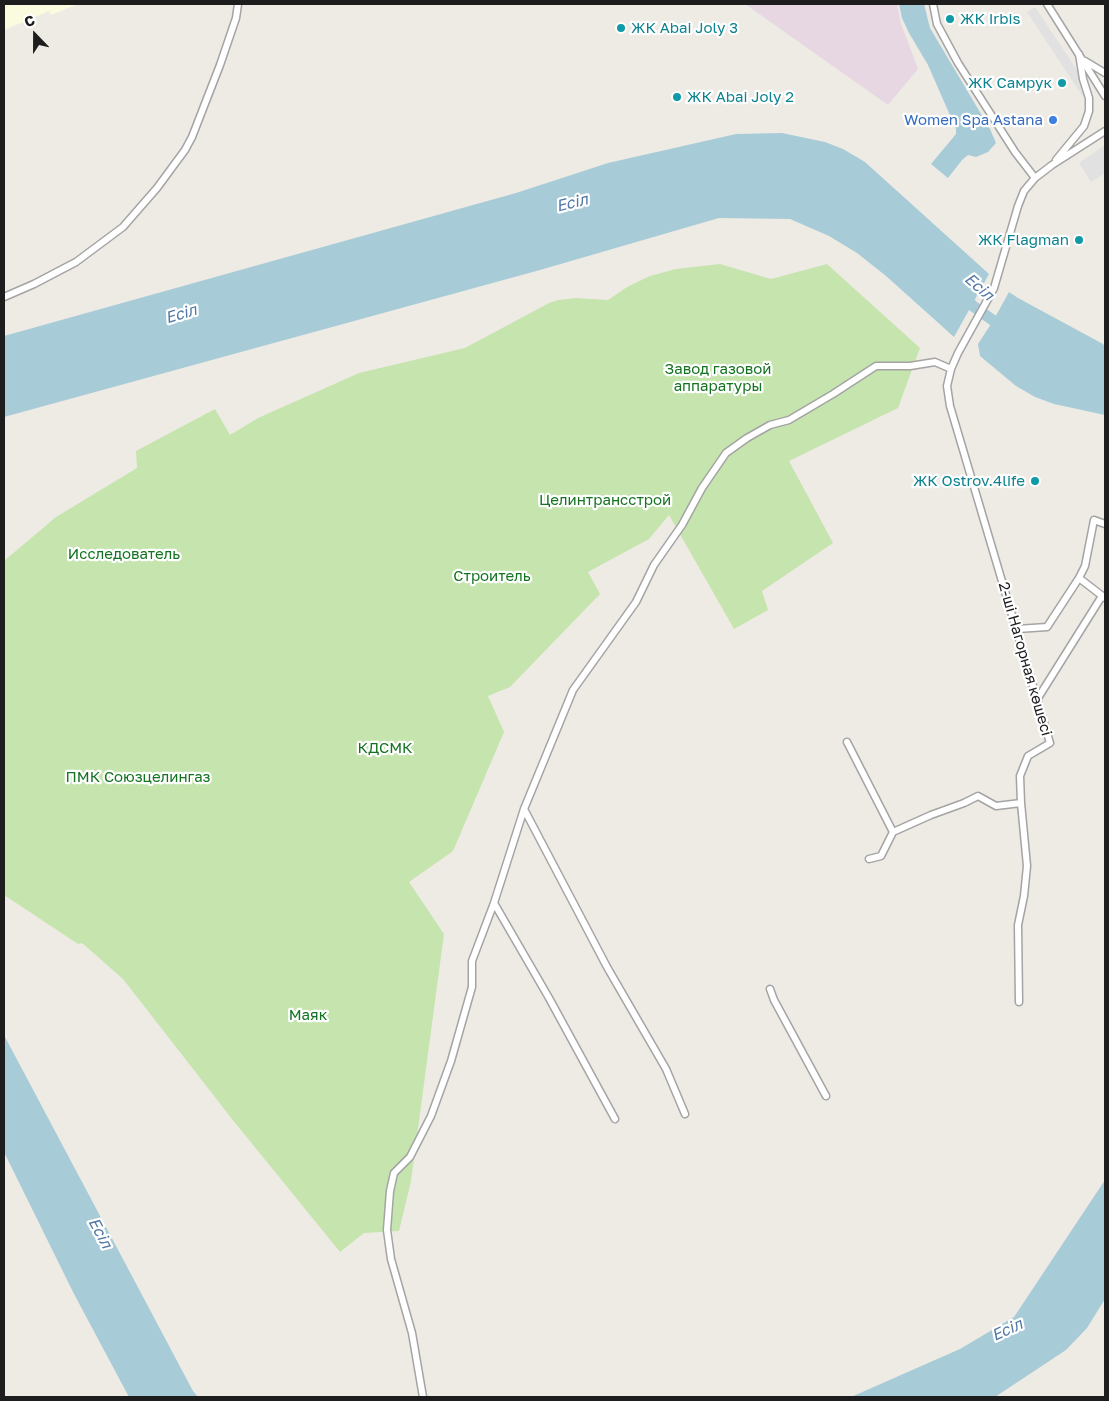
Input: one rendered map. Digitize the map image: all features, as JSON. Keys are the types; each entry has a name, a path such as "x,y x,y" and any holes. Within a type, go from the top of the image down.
{"street":[{"path":"4,297 76,262 123,227 157,188 185,150 192,137 220,65 236,18 238,4"},
{"path":"933,4 937,24 958,63 1015,152 1035,178"},
{"path":"1047,4 1105,96"},
{"path":"1052,165 1084,126 1088,116 1090,98 1083,79 1078,54"},
{"path":"1083,60 1105,73"},
{"path":"1052,165 1105,131"},
{"name":"2-ші Нагорная көшесі","path":"1019,1002 1018,925 1024,896 1027,866 1020,776 1028,756 1050,743 950,406 947,386 958,352 994,288 1024,191 1035,178 1052,165"},
{"path":"423,1397 412,1333 391,1259 387,1230 390,1191 394,1173 410,1157 431,1116 451,1061 472,987 472,962 494,903 524,810 574,690 636,602 654,565 682,525 702,488 726,453 770,425 789,420 876,366 910,366 935,362 951,369"},
{"path":"1017,629 1047,627 1085,566 1094,520 1105,524"},
{"path":"1038,698 1104,597 1079,578"},
{"path":"847,742 894,832"},
{"path":"869,859 881,856 894,832 978,796 996,806 1021,803"},
{"path":"524,810 608,967 666,1069 685,1114"},
{"path":"494,903 549,998 615,1119"},
{"path":"770,989 774,1000 826,1096"}],"shaded area":[{"path":"4,4 78,4 51,15 49,11 4,30"},
{"path":"745,4 897,4 901,24 918,69 888,105"},
{"path":"1035,7 1091,91 1083,97 1027,12"},
{"path":"1105,145 1105,173 1091,182 1079,163"}],"green space":[{"path":"720,264 771,279 827,264 920,348 898,408 789,461 833,543 762,591 768,610 734,629 669,515 649,539 588,572 600,594 510,687 488,696 504,732 453,851 409,882 444,934 411,1181 399,1231 364,1233 340,1252 232,1119 123,979 82,943 78,944 4,895 4,561 56,517 137,468 136,451 215,409 230,435 258,418 359,373 465,348 549,303 576,298 608,300 627,287 650,276 676,269"}],"water":[{"path":"899,4 924,4 930,28 990,129 996,143 988,152 976,157 968,155 948,178 931,164 956,134 956,129 928,65 902,18"},
{"path":"782,133 825,142 843,149 865,162 989,274 954,337 886,276 857,253 829,236 790,219 719,218 540,270 4,417 4,336 516,193 608,163 736,134"},
{"path":"1009,292 1103,344 1105,347 1105,415 1054,404 1035,397 1016,386 980,356 978,344"},
{"path":"4,1035 193,1391 198,1397 129,1397 74,1294 4,1152"},
{"path":"1105,1180 1105,1299 1087,1328 1066,1350 995,1397 851,1397 960,1349 1014,1317"}],"waterway":[{"name":"Есіл","path":"963,296 973,306 1005,329"}],"place":[{"name":"ЖК Irbis","path":"950,19"},
{"name":"ЖК Abai Joly 3","path":"621,28"},
{"name":"ЖК Самрук","path":"1062,83"},
{"name":"ЖК Abai Joly 2","path":"677,97"},
{"name":"Women Spa Astana","path":"1053,120"},
{"name":"ЖК Flagman","path":"1079,240"},
{"name":"ЖК Ostrov.4life","path":"1035,481"}],"park label":[{"name":"Завод газовой аппаратуры","path":"718,378"},
{"name":"Целинтрансстрой","path":"605,500"},
{"name":"Исследователь","path":"124,554"},
{"name":"Строитель","path":"492,576"},
{"name":"КДСМК","path":"385,748"},
{"name":"ПМК Союзцелингаз","path":"138,777"},
{"name":"Маяк","path":"308,1015"}]}
